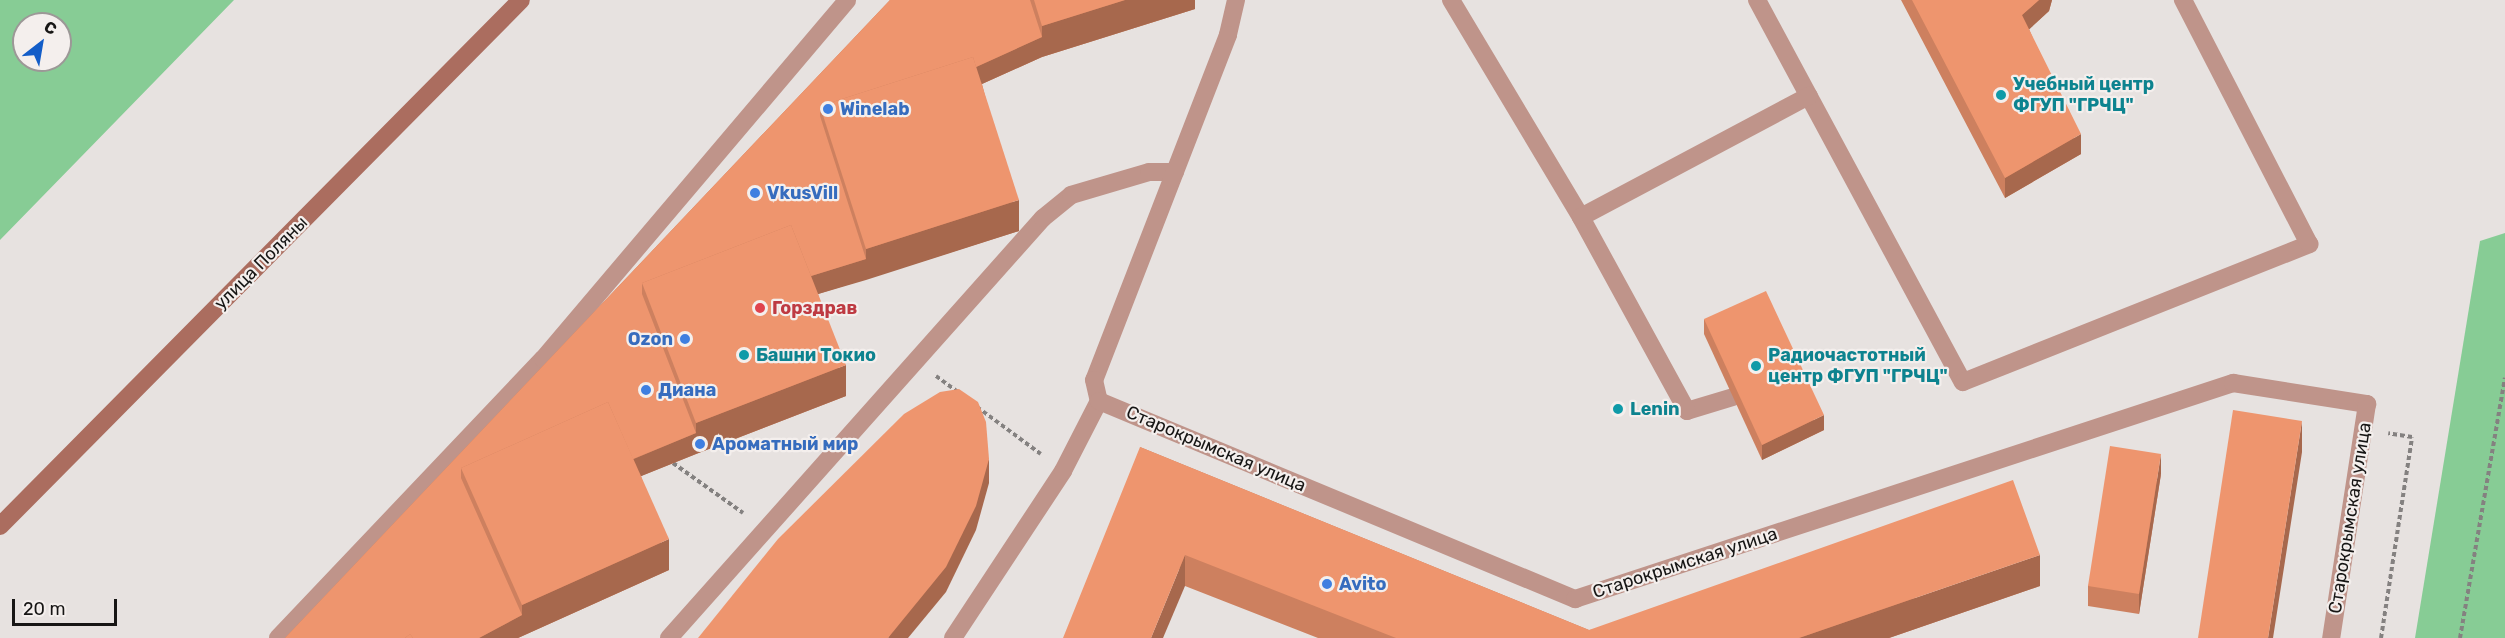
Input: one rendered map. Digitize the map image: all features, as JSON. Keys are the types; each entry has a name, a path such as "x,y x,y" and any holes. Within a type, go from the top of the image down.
{"main road":[{"name":"улица Поляны","path":"0,526 521,0"}],"street":[{"path":"278,638 543,359 847,0"},
{"path":"953,638 1063,471 1099,400 1094,380 1175,172 1236,0"},
{"path":"1451,0 1581,217 1687,411 1733,397"},
{"path":"1757,0 1963,382 2309,244 2183,0"},
{"path":"1581,217 1809,96"},
{"path":"669,638 763,527 916,361 1043,218 1071,195 1149,172 1175,172"},
{"name":"Старокрымская улица","path":"1099,400 1575,598 2233,383 2367,404 2331,638"}],"path":[{"path":"916,361 962,396"},
{"path":"2460,638 2505,378"},
{"path":"972,402 1063,471"},
{"path":"2364,430 2412,437 2381,638"},
{"path":"673,463 763,527"}],"green space":[{"path":"0,0 234,0 0,240"},
{"path":"2505,233 2505,638 2415,638 2480,241"}],"building":[{"path":"890,0 1030,0 1042,37 976,67 973,57 820,106 820,116 866,259 811,276 791,225 642,283 642,294 696,433 633,459 608,402 461,468 461,478 522,615 479,638 413,638 410,634 405,638 285,638"},
{"path":"1034,0 1125,0 1042,26"},
{"name":"Учебный центр ФГУП \"ГРЧЦ\"","path":"1912,0 2039,0 2022,15 2081,134 2005,178"},
{"path":"973,57 1019,200 866,249 820,106"},
{"name":"Башни Токио","path":"791,225 846,365 696,423 642,283"},
{"name":"Радиочастотный центр ФГУП \"ГРЧЦ\"","path":"1766,291 1824,415 1762,445 1704,319"},
{"path":"959,389 978,402 986,422 989,459 976,506 946,567 888,638 698,638 778,539 904,414 940,392"},
{"path":"608,402 669,539 522,605 461,468"},
{"path":"2233,410 2302,421 2268,638 2198,638"},
{"path":"2110,446 2161,454 2139,594 2088,586"},
{"path":"1140,447 1589,630 2013,480 2040,555 1799,638 1396,638 1185,555 1151,638 1063,638"}],"place":[{"name":"Учебный центр ФГУП \"ГРЧЦ\"","path":"2001,95"},
{"name":"Winelab","path":"828,109"},
{"name":"VkusVill","path":"755,193"},
{"name":"Горздрав","path":"760,308"},
{"name":"Ozon","path":"685,339"},
{"name":"Башни Токио","path":"744,355"},
{"name":"Радиочастотный центр ФГУП \"ГРЧЦ\"","path":"1756,366"},
{"name":"Диана","path":"646,390"},
{"name":"Lenin","path":"1618,409"},
{"name":"Ароматный мир","path":"700,444"},
{"name":"Avito","path":"1327,584"}]}
